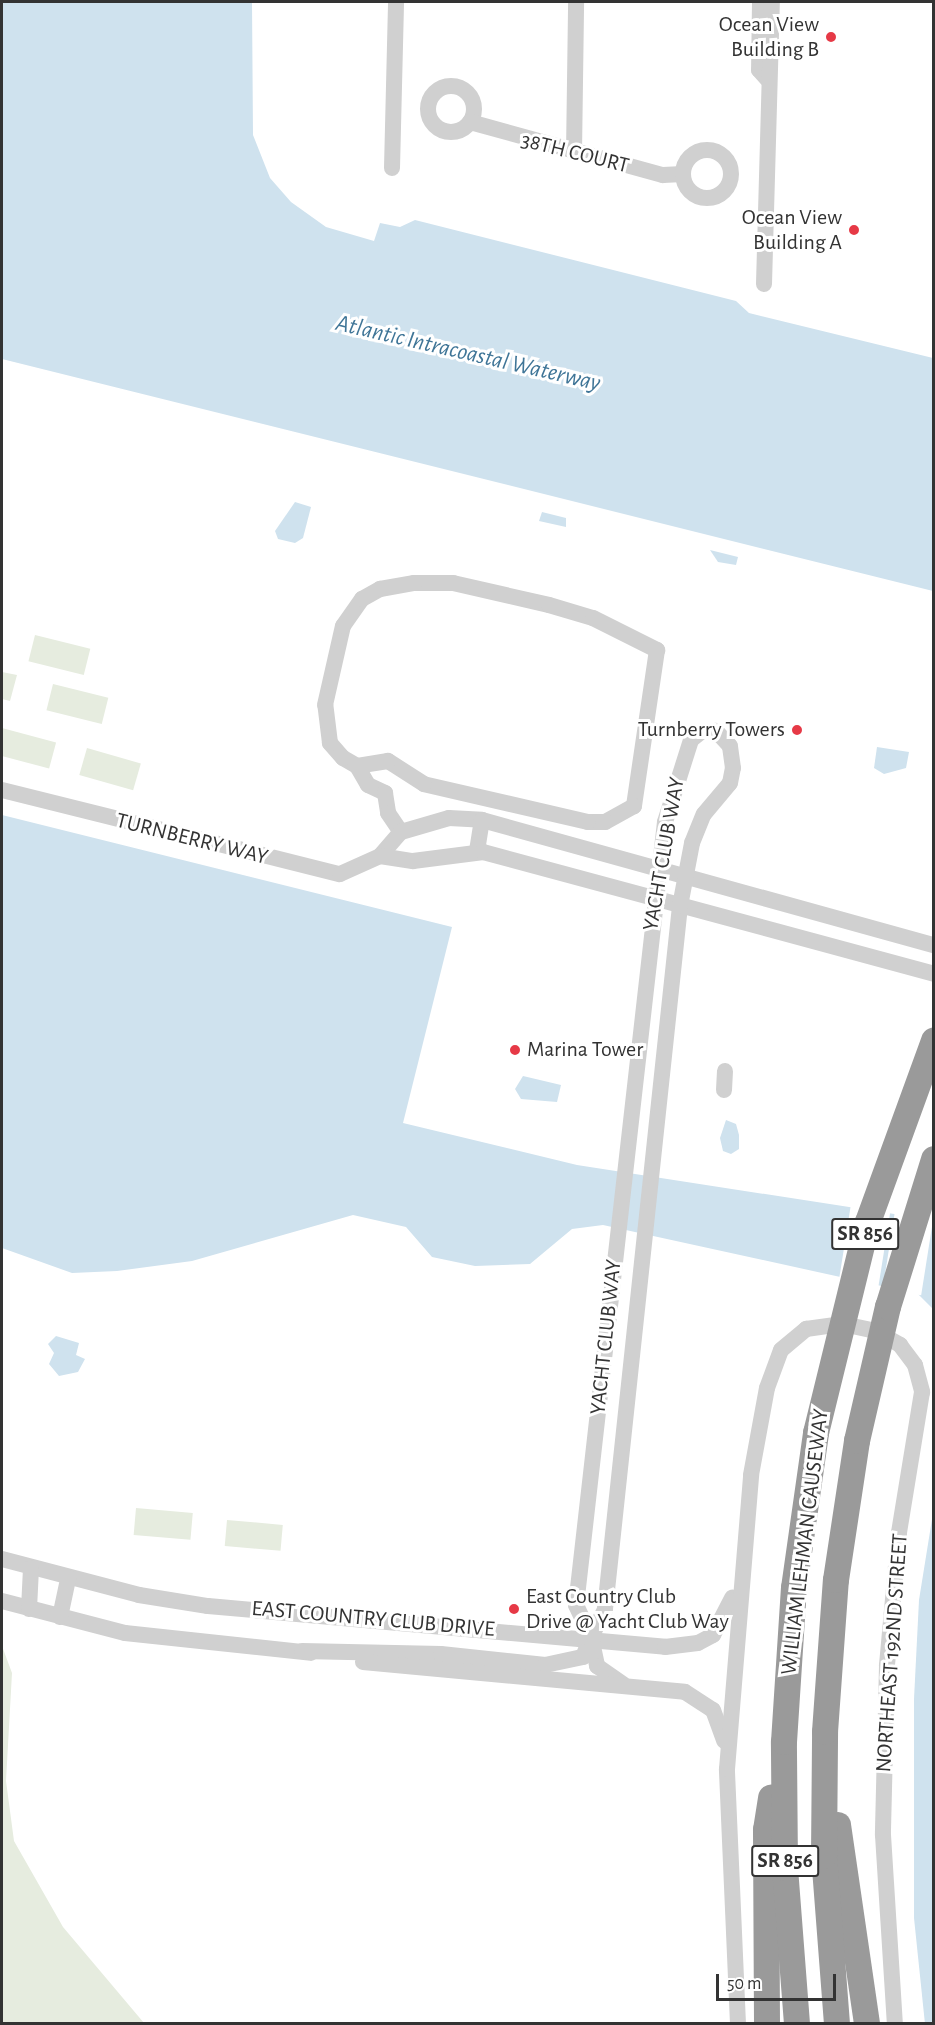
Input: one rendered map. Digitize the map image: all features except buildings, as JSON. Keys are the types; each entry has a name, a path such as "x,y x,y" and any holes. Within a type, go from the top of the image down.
{"highway":[{"name":"WILLIAM LEHMAN CAUSEWAY","path":"797,2024 785,1868 786,1698 816,1433 868,1222 933,1041"},
{"name":"WILLIAM LEHMAN CAUSEWAY","path":"837,2024 824,1856 825,1732 836,1580 857,1441 888,1307 933,1160"},
{"path":"767,2024 766,1830 786,1698"},
{"path":"825,1732 867,2024"}],"street":[{"path":"392,168 396,2"},
{"path":"574,153 576,2"},
{"path":"760,2 759,70 767,79"},
{"path":"764,284 767,79 772,2"},
{"name":"38TH COURT","path":"470,122 574,153 663,174 683,174"},
{"path":"357,766 381,760 401,768 424,784 528,811 605,822 634,806 657,650 593,618 517,597 453,583 414,583 380,589 362,599 343,626 325,705 330,743 357,766 368,785 385,793 388,813 401,832 449,818 482,820 686,878 803,905 933,947 929,971 794,933 680,906 477,851 413,861 380,856"},
{"name":"YACHT CLUB WAY","path":"702,731 716,731 730,746 733,768 730,783 704,814 680,906 647,1239 605,1609 591,1637 576,1605 658,870 681,763 691,740 702,731"},
{"name":"TURNBERRY WAY","path":"2,790 321,872 340,874 380,856 401,832"},
{"path":"477,851 482,820"},
{"path":"794,933 803,905"},
{"path":"724,1090 725,1071"},
{"name":"NORTHEAST 192ND STREET","path":"738,2024 727,1769 739,1571 761,1415 781,1350 806,1329 832,1324 861,1326 892,1340 915,1365 922,1392 899,1533 886,1687 884,1879 895,2024"},
{"name":"EAST COUNTRY CLUB DRIVE","path":"2,1559 68,1578 208,1606 591,1637 665,1647 698,1643 724,1621 739,1571"},
{"path":"29,1609 31,1569"},
{"path":"60,1617 68,1578"},
{"name":"EAST COUNTRY CLUB DRIVE","path":"2,1601 125,1633 685,1692 709,1705 720,1724 727,1769"},
{"path":"302,1652 441,1654 564,1664 584,1657 591,1637"},
{"path":"591,1637 601,1673 623,1684"}],"shaded area":[{"path":"35,635 90,649 84,675 28,661"},
{"path":"2,672 17,675 10,701 2,699"},
{"path":"53,684 108,698 102,724 46,710"},
{"path":"2,728 56,742 49,769 2,756"},
{"path":"87,748 141,763 133,790 79,775"},
{"path":"136,1508 193,1513 190,1540 134,1535"},
{"path":"227,1520 283,1525 281,1551 225,1546"},
{"path":"2,1646 12,1673 6,1781 14,1841 63,1927 144,2023 2,2023"}],"water":[{"name":"Atlantic Intracoastal Waterway","path":"2,2 252,2 253,135 270,178 291,202 326,227 374,241 380,223 400,227 415,220 736,301 749,313 933,358 933,591 2,359"},
{"path":"295,502 311,507 303,538 295,543 278,539 275,531"},
{"path":"542,512 566,518 566,527 539,521"},
{"path":"710,550 738,557 736,565 718,562"},
{"path":"877,747 909,752 906,768 884,774 874,768"},
{"path":"2,815 452,927 403,1123 577,1165 933,1220 933,1309 918,1294 603,1225 572,1229 530,1264 475,1266 432,1257 406,1227 353,1215 192,1261 117,1271 72,1273 2,1248"},
{"path":"523,1076 561,1085 557,1102 521,1099 515,1089"},
{"path":"726,1120 736,1124 739,1135 739,1149 731,1154 723,1151 720,1138"},
{"path":"56,1336 79,1343 76,1355 85,1359 78,1372 59,1376 49,1364 54,1353 48,1344"},
{"path":"933,1513 934,2023 925,2024 914,1918 914,1699 919,1600"}],"pier":[{"path":"851,1204 891,1210 878,1286 839,1280"},
{"path":"895,1211 934,1217 921,1295 883,1289"}],"place":[{"name":"Ocean View Building B","path":"831,37"},
{"name":"Ocean View Building A","path":"854,230"},
{"name":"Turnberry Towers","path":"797,730"},
{"name":"Marina Tower","path":"515,1050"},
{"name":"East Country Club Drive @ Yacht Club Way","path":"514,1609"}]}
